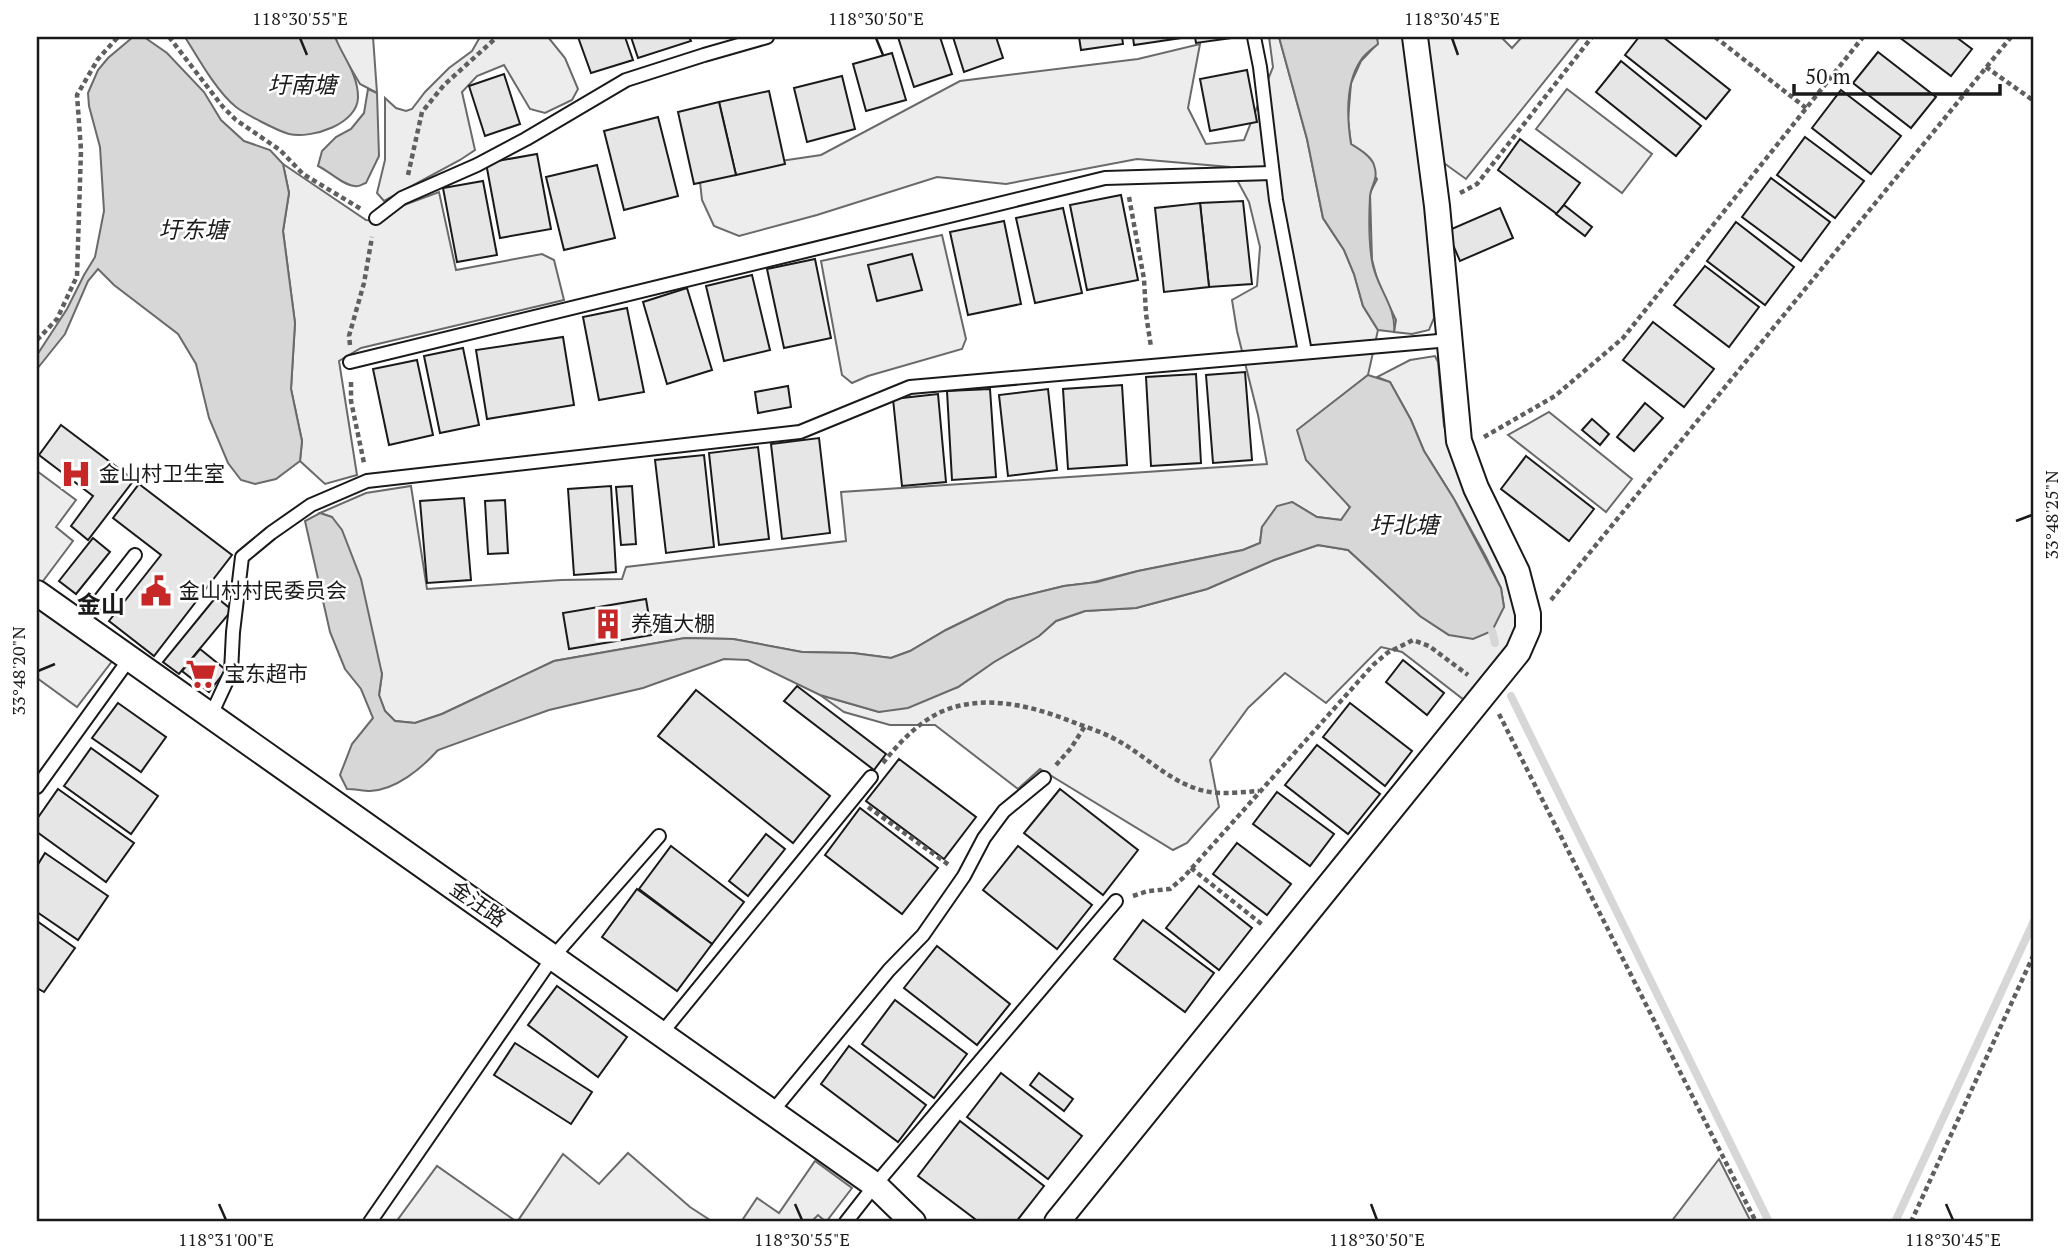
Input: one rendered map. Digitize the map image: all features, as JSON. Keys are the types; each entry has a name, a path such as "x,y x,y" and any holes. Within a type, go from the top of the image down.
{"street":[{"path":"1057,1222 1518,652 1528,629 1528,614 1517,572 1476,488 1459,441 1437,206 1415,37"},
{"name":"金汪路","path":"37,593 875,1185 913,1222"}],"lane":[{"path":"376,218 402,198 477,165 626,80 767,37"},
{"path":"1254,37 1272,173 1305,352"},
{"path":"350,362 1105,178 1272,173"},
{"path":"211,716 231,673 233,632 243,557 311,505 368,481 800,432 910,387 1450,340"},
{"path":"81,624 135,555"},
{"path":"37,787 130,659"},
{"path":"661,1034 872,777"},
{"path":"772,1112 889,970 923,935 1004,811 1044,778"},
{"path":"370,1222 553,957 659,836"},
{"path":"846,1222 1116,901"}],"path":[{"path":"37,340 57,319 77,276 81,150 77,95 98,59 118,37"},
{"path":"402,198 422,112 444,85 497,37"},
{"path":"1437,206 1477,184 1592,37"},
{"path":"1715,37 1806,108"},
{"path":"1459,441 1487,436 1555,397 1623,338 1863,37"},
{"path":"1528,629 2011,37"},
{"path":"171,38 236,120 280,150 303,174 376,218"},
{"path":"1986,67 2034,101"},
{"path":"1122,178 1135,219 1154,366"},
{"path":"1116,901 1149,891 1170,889 1373,665 1387,653 1413,640 1429,646 1487,690 1756,1222"},
{"path":"872,777 904,737 941,712 962,705 1012,704 1046,711 1121,742 1182,783 1206,791 1259,791"},
{"path":"1044,778 1071,748 1085,726"},
{"path":"855,797 964,876"},
{"path":"1191,868 1284,941"},
{"path":"1912,1222 2034,954"}],"shaded area":[{"path":"335,37 373,37 377,93 360,84"},
{"path":"480,37 548,37 565,58 578,89 572,100 545,113 530,109 504,65 477,76 462,92 475,150 384,201 377,193 385,160 385,98 396,108 406,111 412,109 449,68 472,51"},
{"path":"1269,37 1279,37 1307,139 1323,218 1344,250 1363,306 1378,330 1368,375 1298,430 1350,508 1341,520 1317,517 1292,502 1262,527 1260,543 1243,550 1007,600 910,651 891,658 853,653 802,652 733,639 685,638 554,661 442,714 415,723 395,721 385,711 379,695 382,674 332,517 320,513 366,493 411,486 427,589 561,580 622,579 626,567 846,541 841,492 1267,464 1232,300 1257,286 1260,247 1249,202 1230,167 1137,159 1006,184 937,177 817,215 739,236 714,226 702,200 699,173 821,155 960,81 1138,59 1200,44 1188,108 1206,144 1244,140 1273,67"},
{"path":"1377,37 1407,37 1427,201 1434,318 1429,330 1412,334 1394,332 1396,320 1378,283 1372,260 1370,193 1377,179 1351,144 1348,120 1351,83 1361,61 1377,44"},
{"path":"1422,37 1501,37 1512,48 1522,37 1580,37 1466,179 1441,161"},
{"path":"1567,89 1652,154 1622,193 1536,129"},
{"path":"283,164 366,220 380,221 404,205 439,192 456,270 542,254 554,260 564,300 361,348 339,361 357,475 325,484 300,461 302,441 291,389 295,323 283,231 289,193"},
{"path":"942,235 966,339 962,349 852,383 842,375 821,261"},
{"path":"1435,356 1438,362 1444,426 1512,590 1517,618 1515,639 1468,703 1402,652 1381,647 1326,703 1285,673 1248,708 1210,760 1219,807 1187,843 1173,850 1040,769 1018,789 935,725 890,725 844,712 820,695 879,712 958,687 1039,636 1056,621 1085,611 1136,608 1207,589 1274,560 1318,545 1348,550 1420,616 1449,635 1504,607 1501,588 1486,557 1424,451 1411,420 1390,382 1377,377 1410,360"},
{"path":"1549,412 1632,479 1606,512 1508,435"},
{"path":"37,471 76,500 56,527 73,541 40,585 37,582"},
{"path":"37,604 113,660 77,707 37,678"},
{"path":"628,1153 690,1207 713,1222 517,1222 563,1154 599,1184"},
{"path":"1719,1159 1751,1222 1671,1222"},
{"path":"815,1161 852,1188 826,1222 818,1215 811,1222 741,1222 757,1198 779,1213"},
{"path":"437,1166 517,1222 396,1222"}],"water":[{"name":"圩东塘","path":"133,37 144,37 167,53 204,92 221,120 244,141 270,150 283,164 289,193 283,231 295,323 291,389 302,441 300,461 276,479 255,484 241,480 228,463 209,418 196,364 178,334 114,285 98,269 88,281 65,334 37,369 37,355 67,309 95,257 104,211 100,147 88,93 98,70"},
{"name":"圩南塘","path":"185,37 335,37 356,81 356,107 342,122 321,132 299,135 284,132 247,114 229,101"},
{"path":"1279,37 1377,37 1378,44 1361,60 1352,79 1348,101 1349,123 1351,144 1364,153 1374,165 1375,178 1370,196 1371,254 1374,270 1392,314 1394,332 1378,330 1363,306 1344,250 1323,218 1307,139"},
{"path":"368,89 377,93 379,156 366,183 358,186 341,181 318,166 322,151 336,137 351,129 364,113"},
{"name":"圩北塘","path":"1368,375 1390,382 1424,451 1454,499 1501,588 1504,607 1492,631 1473,639 1449,635 1420,616 1348,550 1318,545 1274,560 1207,589 1136,608 1085,611 1056,621 1039,636 958,687 908,708 879,712 820,695 748,660 724,659 643,688 549,710 438,750 408,777 380,790 347,789 340,775 352,744 373,718 361,689 345,669 330,632 305,521 320,513 332,517 342,530 361,579 382,674 379,695 385,711 395,721 415,723 442,714 554,661 685,638 733,639 802,652 853,653 891,658 910,651 1007,600 1243,550 1260,543 1262,527 1277,506 1292,502 1317,517 1341,520 1350,507 1306,460 1297,430"}],"building":[{"path":"578,37 625,37 633,60 591,73"},
{"path":"631,37 689,37 691,41 638,58"},
{"path":"898,37 940,37 952,74 914,87"},
{"path":"953,37 996,37 1003,58 964,72"},
{"path":"1079,37 1122,37 1123,44 1081,50"},
{"path":"1133,37 1188,37 1134,45"},
{"path":"1195,37 1239,37 1196,43"},
{"path":"1639,37 1663,37 1730,90 1706,119 1625,55"},
{"path":"1899,37 1956,37 1972,49 1951,76"},
{"path":"1878,52 1936,97 1911,128 1853,83"},
{"path":"892,53 906,100 866,111 853,64"},
{"path":"1621,61 1701,126 1676,156 1596,92"},
{"path":"1247,70 1257,122 1210,131 1200,79"},
{"path":"504,74 520,124 485,136 469,86"},
{"path":"842,76 855,129 807,142 794,88"},
{"path":"1841,90 1901,136 1871,174 1812,128"},
{"path":"769,91 785,164 736,175 719,102"},
{"path":"719,102 736,175 694,184 678,112"},
{"path":"658,117 678,196 624,210 604,131"},
{"path":"1805,137 1864,181 1835,218 1777,175"},
{"path":"1520,139 1580,183 1557,214 1498,170"},
{"path":"537,154 551,229 500,238 486,163"},
{"path":"597,165 615,238 564,250 546,177"},
{"path":"1771,178 1830,222 1801,261 1742,217"},
{"path":"483,181 497,255 457,262 443,188"},
{"path":"1121,195 1138,280 1087,290 1070,205"},
{"path":"1243,201 1252,284 1209,287 1200,203"},
{"path":"1200,203 1209,287 1164,292 1155,208"},
{"path":"1564,205 1592,227 1585,236 1556,214"},
{"path":"1063,208 1082,293 1035,303 1016,218"},
{"path":"1500,208 1513,238 1460,261 1447,231"},
{"path":"1004,221 1021,304 968,315 950,232"},
{"path":"1736,222 1794,267 1765,305 1707,261"},
{"path":"912,254 922,290 877,301 868,265"},
{"path":"815,259 831,338 784,348 767,269"},
{"path":"1705,266 1759,307 1729,347 1674,305"},
{"path":"752,275 770,350 724,361 706,286"},
{"path":"687,288 712,370 667,384 643,302"},
{"path":"627,308 644,392 599,400 583,317"},
{"path":"1653,322 1714,369 1684,407 1623,360"},
{"path":"563,337 574,405 487,419 476,350"},
{"path":"463,348 479,425 440,433 424,356"},
{"path":"417,360 433,435 389,445 373,369"},
{"path":"1245,372 1252,460 1213,463 1206,375"},
{"path":"1196,374 1201,463 1151,466 1146,377"},
{"path":"1122,385 1127,465 1068,469 1063,389"},
{"path":"788,386 791,407 758,413 755,392"},
{"path":"990,389 996,477 952,480 947,391"},
{"path":"1048,389 1057,470 1008,476 999,395"},
{"path":"938,394 946,482 902,486 893,399"},
{"path":"1645,403 1663,418 1634,451 1617,437"},
{"path":"1592,419 1609,434 1600,445 1582,430"},
{"path":"61,425 134,480 88,540 71,526 93,496 39,455"},
{"path":"819,438 830,533 782,539 771,444"},
{"path":"758,447 769,539 719,545 709,453"},
{"path":"704,455 714,547 666,553 655,460"},
{"path":"1526,456 1594,509 1569,541 1501,489"},
{"path":"139,484 232,555 154,656 109,621 161,555 113,518"},
{"path":"611,486 616,572 574,575 568,489"},
{"path":"632,486 636,544 621,545 616,487"},
{"path":"464,498 471,580 427,583 420,501"},
{"path":"505,500 508,553 488,554 485,501"},
{"path":"93,538 110,552 76,594 59,581"},
{"path":"216,597 232,610 179,674 163,662"},
{"name":"养殖大棚","path":"646,599 652,635 569,649 563,613"},
{"path":"200,649 226,670 209,692 182,671"},
{"path":"1403,660 1444,693 1427,715 1386,682"},
{"path":"797,686 886,754 874,770 784,701"},
{"path":"696,690 830,796 793,843 658,736"},
{"path":"118,703 166,737 141,772 92,738"},
{"path":"1350,703 1412,751 1385,786 1323,737"},
{"path":"1317,745 1380,794 1348,834 1285,785"},
{"path":"91,748 158,796 131,834 64,786"},
{"path":"899,759 976,817 944,859 866,801"},
{"path":"58,789 134,843 106,882 37,832 37,819"},
{"path":"1060,789 1138,850 1103,895 1024,833"},
{"path":"1277,792 1334,834 1310,866 1253,824"},
{"path":"860,808 938,868 902,914 825,855"},
{"path":"766,834 785,849 748,896 729,881"},
{"path":"1237,843 1291,884 1267,915 1213,874"},
{"path":"671,846 744,902 712,944 639,889"},
{"path":"1018,846 1092,905 1057,949 983,890"},
{"path":"45,853 108,896 78,940 37,912 37,866"},
{"path":"1199,886 1252,928 1219,970 1166,928"},
{"path":"637,889 712,944 677,991 602,937"},
{"path":"1143,920 1214,973 1185,1012 1114,959"},
{"path":"37,921 75,948 44,992 37,988"},
{"path":"937,946 1010,1004 977,1045 904,988"},
{"path":"557,986 627,1037 598,1077 528,1025"},
{"path":"895,1000 967,1054 934,1098 862,1044"},
{"path":"515,1043 592,1092 571,1124 494,1075"},
{"path":"849,1046 926,1105 898,1142 821,1084"},
{"path":"1001,1073 1082,1136 1048,1179 967,1117"},
{"path":"1039,1073 1073,1099 1064,1111 1030,1085"},
{"path":"960,1121 1044,1186 1016,1222 979,1222 918,1176"}],"waterway":[{"path":"1492,631 1495,643"},
{"path":"1511,696 1769,1222"},
{"path":"1895,1222 2034,921"}],"place":[{"name":"金山村卫生室","path":"76,474"},
{"name":"金山村村民委员会","path":"156,591"},
{"name":"养殖大棚","path":"608,624"},
{"name":"宝东超市","path":"201,674"}],"district":[{"name":"金山","path":"101,605"}]}
